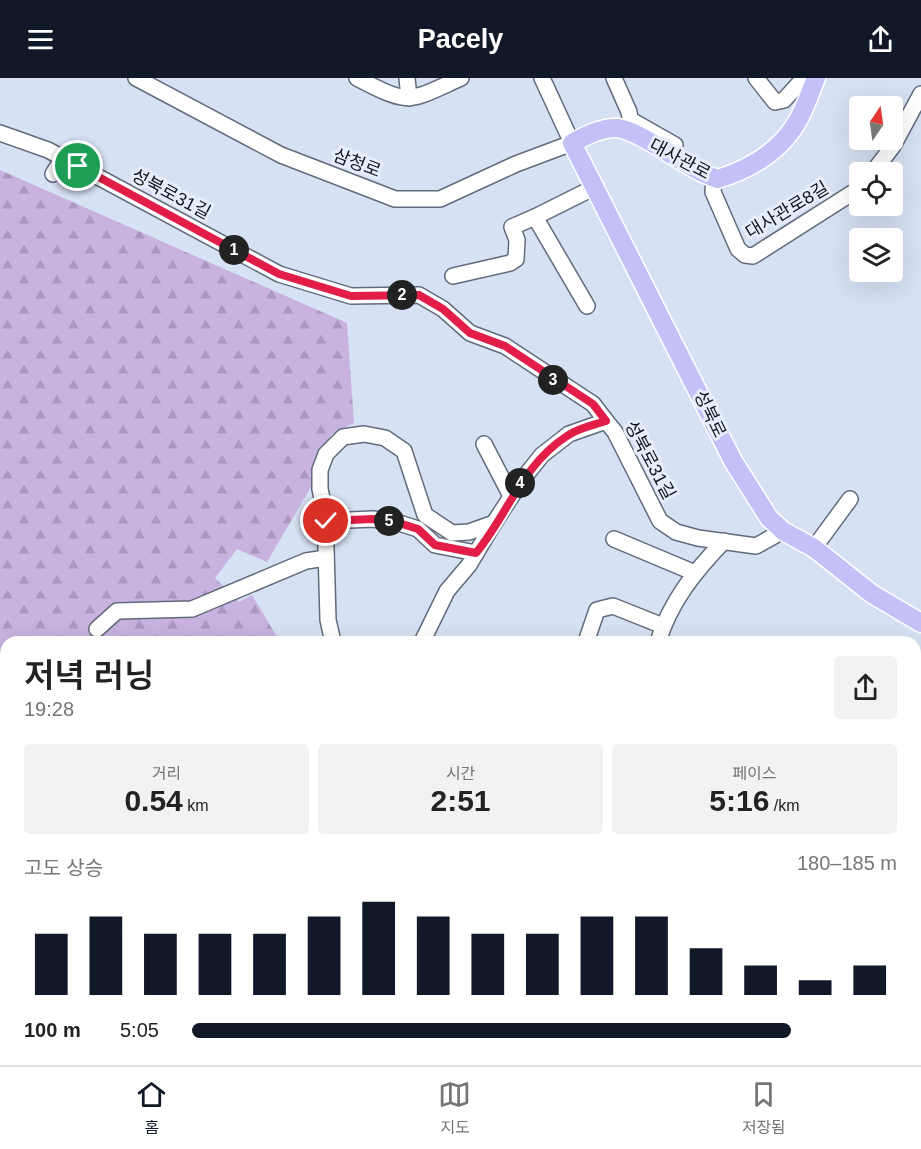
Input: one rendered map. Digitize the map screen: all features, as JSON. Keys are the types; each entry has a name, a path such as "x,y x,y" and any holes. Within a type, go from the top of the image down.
{"main road":[{"name":"대사관로","path":"572,143 596,132 630,126 714,177 741,172 771,152 797,122 816,78"},
{"name":"성북로","path":"572,143 733,461 763,509 783,531 814,548 872,594 921,623"}],"street":[{"name":"삼청로","path":"136,78 281,155 395,199 440,199 516,164 572,143"},
{"path":"357,78 402,100 419,97 461,78"},
{"path":"407,78 409,98"},
{"path":"542,78 572,143"},
{"path":"614,78 630,111 630,126 675,146"},
{"path":"756,78 775,102 784,100 804,78"},
{"path":"881,162 893,146 921,94"},
{"name":"성북로31길","path":"0,133 48,150 279,274 351,296 419,295 443,309 470,333 505,346 593,404 615,432 660,521 676,532 756,546 783,531"},
{"path":"53,174 63,158"},
{"name":"대사관로8길","path":"714,177 713,192 738,249 745,255 753,256 849,195"},
{"path":"453,276 510,263 516,259 517,253 513,227 595,187"},
{"path":"535,217 586,306"},
{"name":"성북로31길","path":"425,636 447,591 487,540 494,523 511,496 542,455 569,434 606,421"},
{"path":"332,636 328,620 326,521 320,489 320,470 326,454 343,437 364,434 385,438 404,451 425,515 452,533 469,532 494,523"},
{"path":"484,444 511,496"},
{"path":"814,548 850,499"},
{"path":"326,521 373,519 399,523 418,529 435,545 476,553"},
{"path":"614,539 695,573"},
{"path":"660,636 664,619 695,573 724,541"},
{"path":"98,629 117,612 192,609 306,561 326,558"},
{"path":"588,636 597,610 613,606 663,626"}],"green space":[{"path":"0,170 347,323 354,423 332,434 318,456 311,487 267,562 237,549 215,578 239,602 252,595 276,636 0,636"}],"route":[{"path":"78,166 279,274 351,296 419,295 443,309 470,333 505,346 593,404 606,421 569,434 542,455 522,480 494,523 487,540 476,553 435,545 418,529 399,523 373,519 326,521"}]}
